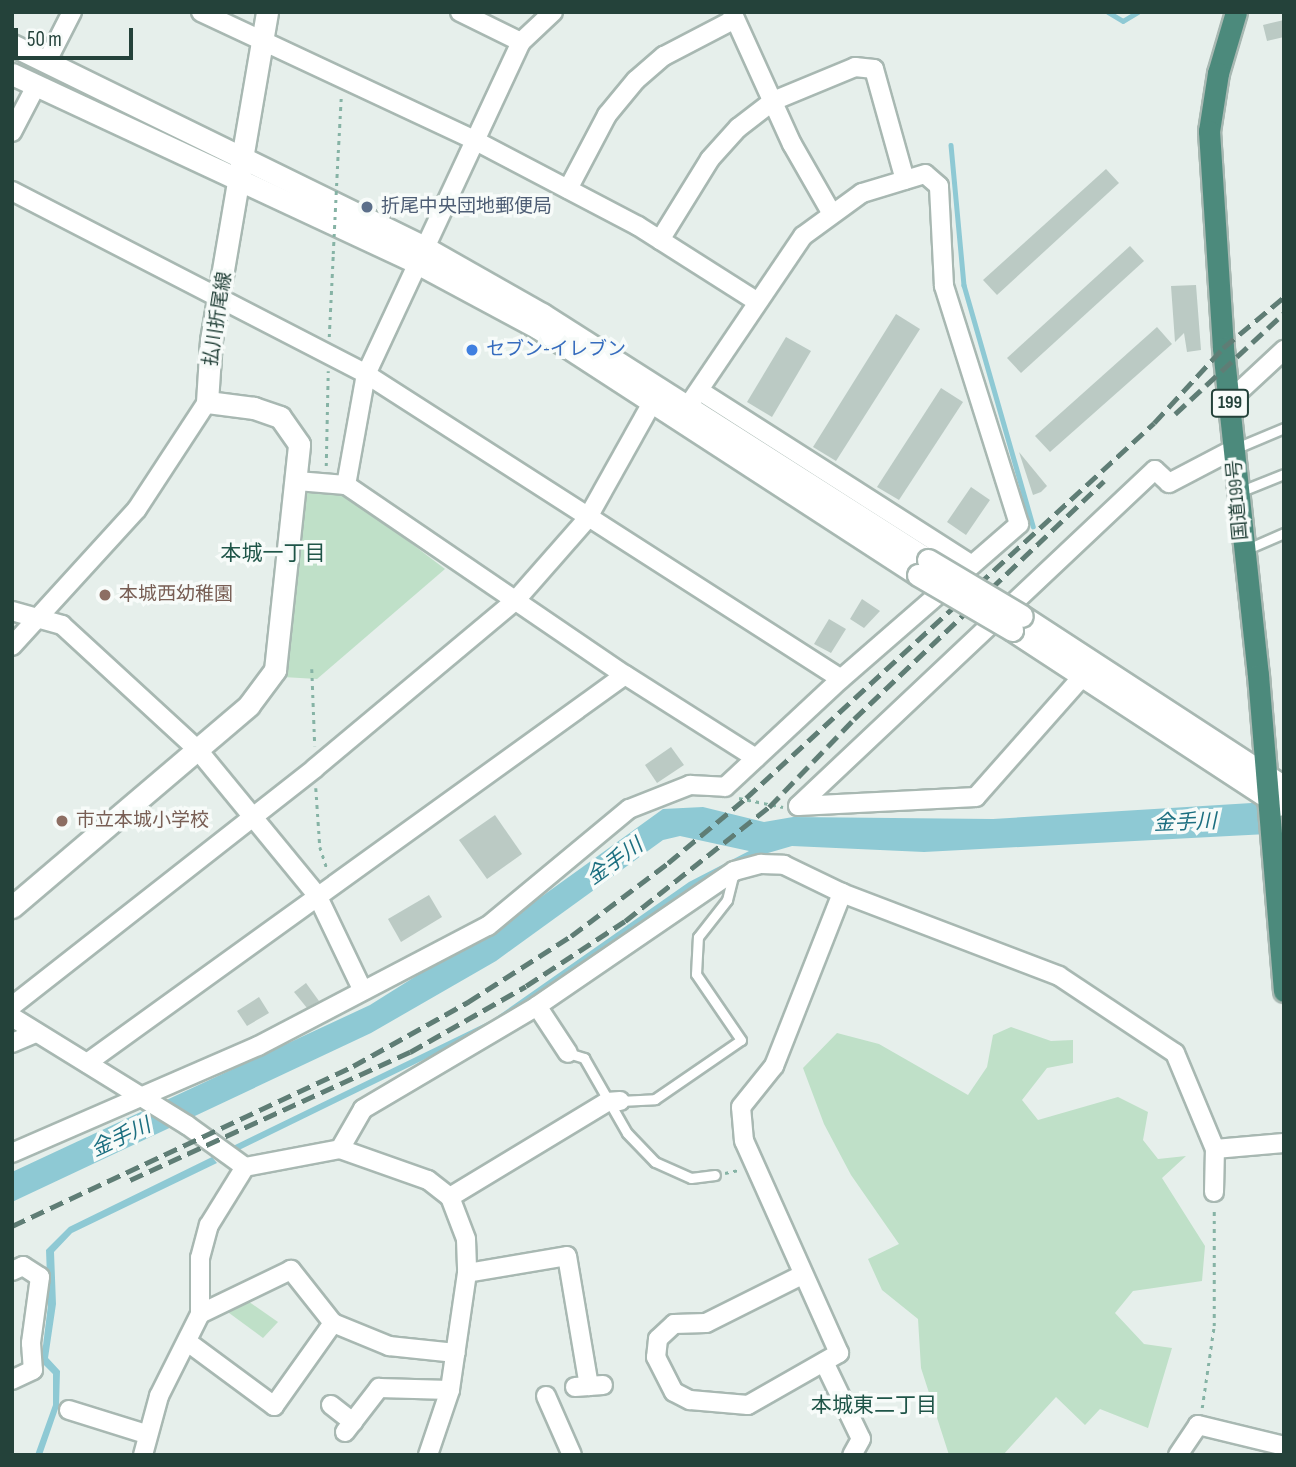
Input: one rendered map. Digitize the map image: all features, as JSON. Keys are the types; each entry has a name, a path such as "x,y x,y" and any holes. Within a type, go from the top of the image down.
{"highway":[{"name":"国道199号","path":"1236,12 1218,73 1209,131 1234,449 1264,772 1278,799 1274,855 1284,991"}],"street":[{"path":"47,61 72,12"},
{"path":"201,12 476,141 660,240 756,301"},
{"name":"払川折尾線","path":"207,402 211,340 220,301 267,12"},
{"path":"460,12 522,42"},
{"path":"346,485 366,374 522,42 553,12"},
{"path":"568,189 607,115 636,80 664,56 734,16 773,101 831,212"},
{"path":"12,45 47,61 241,170"},
{"path":"660,240 710,159 738,128 773,101 855,67 874,69 905,180"},
{"path":"12,74 241,170 542,314 657,396 923,567 1264,772"},
{"path":"12,132 36,86"},
{"path":"12,1153 258,1046 488,926 629,809 690,785 725,787 841,679 1019,524 944,286 939,186 925,174 862,193 831,212 803,236 756,301 694,398"},
{"path":"12,191 220,301 366,374 587,519 841,679"},
{"path":"1230,400 1284,350"},
{"path":"657,396 694,398 972,565"},
{"path":"12,1006 252,817 515,601 587,519 657,396"},
{"path":"694,398 923,567"},
{"path":"12,646 137,509 207,402 254,408 280,417 299,444 275,670 249,705 12,907"},
{"path":"798,806 1156,470 1169,483 1234,449"},
{"path":"297,481 346,485 625,676 756,758"},
{"path":"12,611 42,615 62,625 197,748 317,895 363,991"},
{"path":"1017,623 1082,677 1278,799"},
{"path":"87,1063 625,676"},
{"path":"798,806 976,797 1082,677"},
{"path":"340,1149 363,1110 537,1006 734,871 761,864 785,864 842,893 1059,976 1175,1053 1215,1149 1214,1192"},
{"path":"803,1275 706,1323 674,1324 658,1339 656,1357 674,1392 690,1400 748,1405 839,1353 744,1141 741,1107 774,1066 842,893"},
{"path":"537,1006 568,1053"},
{"path":"12,1017 33,1034 87,1063 187,1125 245,1167 340,1149 428,1180 450,1197 466,1239 467,1273 450,1390 428,1455"},
{"path":"12,1043 33,1034"},
{"path":"450,1197 613,1101"},
{"path":"1215,1149 1284,1143"},
{"path":"143,1455 146,1434 159,1396 189,1343 200,1314 200,1258 209,1225 245,1167"},
{"path":"467,1273 567,1256 589,1386"},
{"path":"12,1271 23,1266 40,1277 31,1343 33,1370 12,1380"},
{"path":"200,1314 292,1270 333,1322 389,1346 456,1353"},
{"path":"189,1343 274,1406 333,1322"},
{"path":"824,1362 861,1439 852,1455"},
{"path":"331,1405 349,1427 379,1388 450,1390"},
{"path":"546,1396 572,1455"},
{"path":"69,1410 146,1434"},
{"path":"1178,1455 1198,1425 1284,1446"}],"lane":[{"path":"1234,449 1284,428"},
{"path":"1238,493 1284,474"},
{"path":"1243,551 1284,533"},
{"path":"613,1101 655,1099 741,1040 696,974 698,937 727,900 734,871"},
{"path":"568,1053 583,1058 613,1101 626,1133 655,1162 691,1178 715,1175"}],"path":[{"path":"333,254 341,77"},
{"path":"725,787 743,801 798,806"},
{"path":"715,1175 755,1166"},
{"path":"1198,1425 1213,1340 1214,1192"}],"green space":[{"path":"304,493 345,493 445,569 317,679 283,677"},
{"path":"1011,1027 1051,1041 1073,1040 1073,1063 1047,1068 1022,1100 1038,1120 1118,1097 1148,1112 1143,1140 1158,1159 1186,1156 1162,1178 1205,1246 1202,1281 1133,1291 1115,1313 1144,1344 1172,1348 1148,1428 1100,1409 1085,1425 1056,1397 1003,1455 949,1455 921,1368 918,1319 882,1290 868,1259 899,1244 851,1175 824,1124 803,1068 837,1033 879,1044 968,1095 987,1067 993,1035"},
{"path":"245,1299 278,1322 263,1338 225,1310"}],"water":[{"name":"金手川","path":"1284,801 1284,833 924,852 792,846 727,865 505,1020 235,1152 229,1148 492,1020 689,882 749,851 680,836 663,840 496,961 371,1033 12,1202 12,1172 370,1005 534,902 663,809 703,807 764,822 793,817 993,819"},
{"path":"212,1157 217,1163 72,1233 54,1252 56,1304 48,1358 60,1371 59,1406 42,1455 35,1455 53,1405 53,1374 41,1362 48,1305 46,1250 69,1227"}],"building":[{"path":"1284,20 1284,37 1267,41 1263,25"},
{"path":"1106,169 1119,183 997,295 983,280"},
{"path":"1130,246 1144,261 1021,373 1007,358"},
{"path":"1196,285 1201,350 1187,352 1184,333 1175,342 1171,286"},
{"path":"896,314 920,329 836,461 813,447"},
{"path":"1157,327 1172,344 1050,452 1035,436"},
{"path":"786,337 811,351 772,417 747,402"},
{"path":"941,388 963,402 899,500 877,487"},
{"path":"1019,452 1047,486 1041,492 1033,495"},
{"path":"971,487 990,500 966,535 947,522"},
{"path":"862,599 880,611 864,628 850,619"},
{"path":"829,619 846,629 831,653 814,644"},
{"path":"671,747 684,765 657,783 645,765"},
{"path":"495,815 522,854 487,879 459,840"},
{"path":"429,895 442,917 401,942 388,919"},
{"path":"306,983 319,1001 307,1008 294,992"},
{"path":"259,997 269,1013 247,1026 237,1011"}],"waterway":[{"path":"1108,12 1123,21 1138,12"},
{"path":"951,145 964,285 1033,526"}],"railway":[{"path":"12,1226 353,1066 468,1002 571,936 668,863 746,798 1154,423 1223,348 1284,297"},
{"path":"1175,414 1284,313"},
{"path":"130,1180 410,1052 526,986 625,921 769,807 854,719 1104,481"}],"place":[{"name":"折尾中央団地郵便局","path":"367,207"},
{"name":"セブン-イレブン","path":"472,350"},
{"name":"本城西幼稚園","path":"105,595"},
{"name":"市立本城小学校","path":"62,821"}],"district":[{"name":"本城一丁目","path":"273,554"},
{"name":"本城東二丁目","path":"874,1406"}]}
